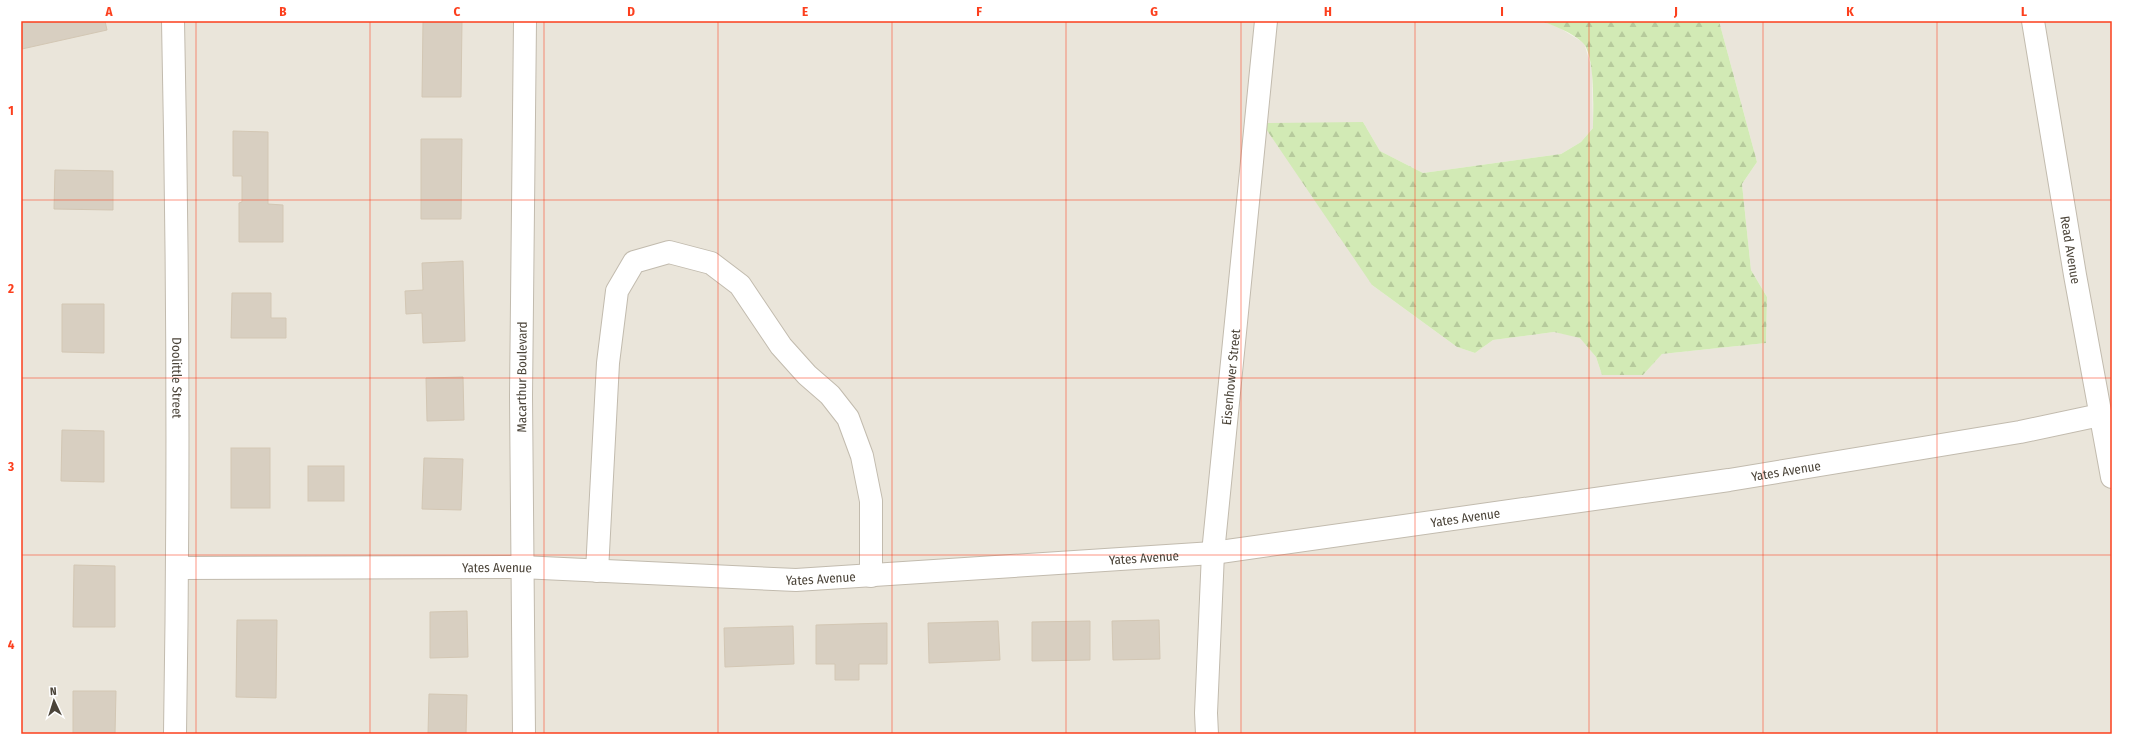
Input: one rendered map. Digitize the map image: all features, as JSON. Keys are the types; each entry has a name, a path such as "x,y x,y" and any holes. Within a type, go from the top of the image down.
{"street":[{"name":"Doolittle Street","path":"173,21 176,196 178,568 175,734"},
{"name":"Macarthur Boulevard","path":"524,734 521,567 525,21"},
{"name":"Eisenhower Street","path":"1207,734 1206,713 1213,553 1266,21"},
{"name":"Read Avenue","path":"2033,21 2100,415 2112,477"},
{"path":"597,571 608,363 617,291 634,262 669,252 711,263 740,284 781,346 807,375 830,395 848,418 862,456 871,501 871,576"},
{"name":"Yates Avenue","path":"178,568 521,567 796,580 1213,553 1728,480 2020,432 2100,415"}],"shaded area":[{"path":"21,21 1541,21 1558,27 1584,43 1592,69 1593,128 1581,142 1561,154 1423,173 1380,151 1363,122 1372,285 1457,347 1475,353 1493,340 1554,332 1580,337 1596,357 1602,375 1643,375 1662,354 1766,343 1767,297 1751,270 1742,184 1757,162 1719,21 2112,21 2112,734 21,734"}],"green space":[{"path":"1541,21 1719,21 1757,162 1742,184 1751,270 1767,297 1766,343 1662,354 1643,375 1602,375 1596,357 1580,338 1554,332 1493,340 1475,353 1457,347 1372,285 1262,123 1363,122 1380,151 1423,173 1561,154 1581,142 1593,128 1592,70 1590,58 1586,48 1578,38 1568,32"}],"building":[{"path":"21,21 105,21 107,30 22,49"},
{"path":"423,21 462,21 461,97 422,97"},
{"path":"233,131 268,132 268,204 283,205 283,242 239,242 239,203 242,202 242,176 233,176"},
{"path":"421,139 462,139 461,219 421,219"},
{"path":"55,170 113,171 113,210 54,209"},
{"path":"463,261 465,341 423,343 422,313 406,314 405,291 423,290 422,263"},
{"path":"232,293 271,293 271,318 286,318 286,338 231,338"},
{"path":"62,304 104,304 104,353 62,352"},
{"path":"463,377 464,420 427,421 426,378"},
{"path":"62,430 104,431 104,482 61,481"},
{"path":"231,448 270,448 270,508 231,508"},
{"path":"424,458 463,459 461,510 422,509"},
{"path":"308,466 344,466 344,501 308,501"},
{"path":"74,565 115,566 115,627 73,627"},
{"path":"467,611 468,657 430,658 430,612"},
{"path":"237,620 277,620 276,698 236,697"},
{"path":"1159,620 1160,659 1113,660 1112,621"},
{"path":"998,621 1000,660 929,663 928,623"},
{"path":"1090,621 1090,660 1032,661 1032,622"},
{"path":"887,623 887,664 859,664 859,680 835,680 835,664 816,664 816,625"},
{"path":"793,626 794,664 725,667 724,628"},
{"path":"73,691 116,691 115,734 73,734"},
{"path":"429,694 467,695 466,734 428,734"}]}
